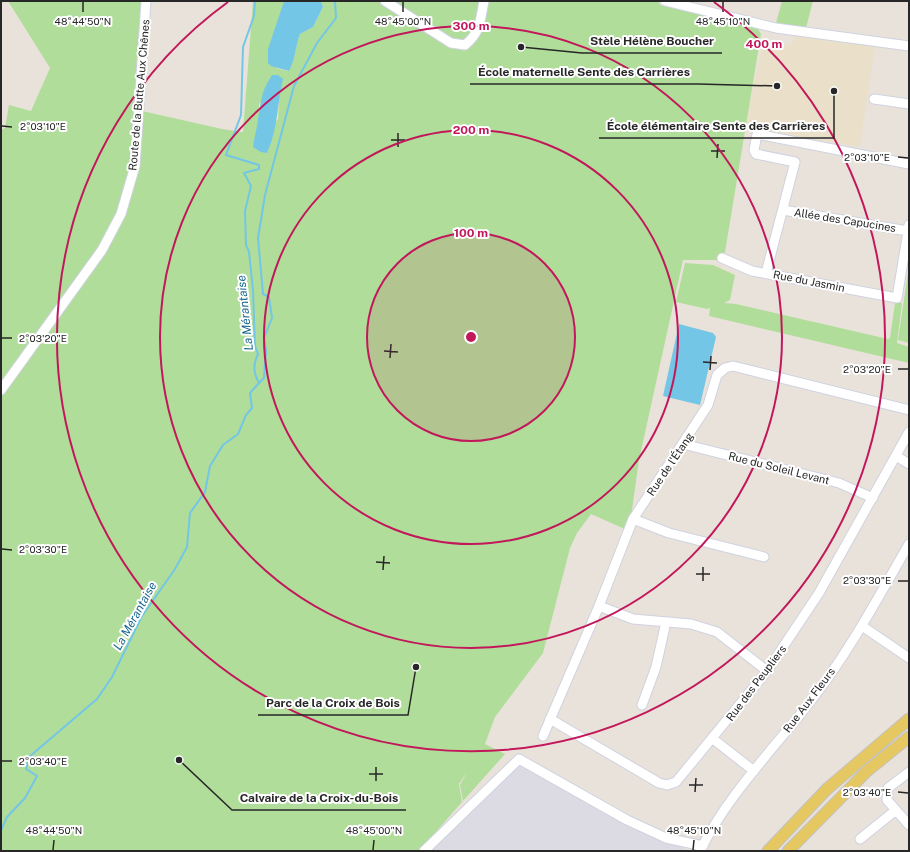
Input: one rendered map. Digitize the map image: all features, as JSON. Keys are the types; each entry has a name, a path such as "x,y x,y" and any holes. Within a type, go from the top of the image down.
{"main road":[{"path":"768,851 827,789 909,719"},
{"path":"788,851 867,772 909,737"}],"street":[{"name":"Route de la Butte Aux Chênes","path":"1,390 102,250 121,214 135,166 146,1"},
{"path":"385,1 451,43 465,45 475,37 480,24 484,1"},
{"path":"665,1 776,28 909,46"},
{"path":"874,99 909,104"},
{"path":"766,274 795,162 756,154 754,150 756,136 759,134 803,142 909,164"},
{"name":"Allée des Capucines","path":"783,210 909,228"},
{"name":"Rue du Jasmin","path":"722,258 752,271 897,298 909,228"},
{"name":"Rue de l'Étang","path":"543,736 599,606 633,520 708,405 717,375 725,368 733,366 909,410"},
{"name":"Rue des Peupliers","path":"550,719 659,783 667,785 676,782 767,672 819,593 909,432"},
{"name":"Rue du Soleil Levant","path":"683,444 839,483 873,498"},
{"path":"896,456 909,464"},
{"path":"633,520 669,533 764,557"},
{"name":"Rue Aux Fleurs","path":"702,849 733,797 814,697 862,626 909,544"},
{"path":"599,606 633,619 691,624 717,632 767,672"},
{"path":"642,705 656,667 666,622"},
{"path":"862,626 909,658"},
{"path":"713,739 754,771"},
{"path":"424,851 519,759 627,820 666,838 702,849"},
{"path":"909,772 888,788 887,800 909,825"},
{"path":"860,839 896,810"}],"shaded area":[{"path":"765,31 765,40 792,45 794,36 875,45 860,147 745,127"},
{"path":"519,765 575,794 689,851 431,851"}],"green space":[{"path":"8,1 144,1 142,111 222,129 243,132 253,1 284,1 279,18 276,68 288,71 293,62 300,34 313,27 323,7 321,1 658,1 660,5 758,29 761,34 725,252 719,260 683,260 639,460 631,517 627,530 591,514 577,533 570,548 543,653 495,717 485,744 505,754 463,801 460,785 467,772 459,784 462,802 427,842 434,848 431,851 1,851 1,130 5,128 9,105 31,111 50,68","holes":["282,79 278,119 253,147 259,119 259,104"]},
{"path":"782,1 813,1 806,28 776,23"},
{"path":"685,263 713,265 735,275 730,300 724,303 736,304 888,339 890,338 895,303 902,303 897,343 909,347 909,363 709,316 710,308 707,309 676,302"},
{"path":"909,266 909,343 898,340"}],"water":[{"path":"284,1 321,1 323,7 313,27 300,34 293,62 289,71 271,66 268,63 268,49"},
{"path":"272,75 278,75 283,79 275,126 271,144 267,153 261,152 253,147 262,97 265,87"},
{"path":"679,324 713,333 716,337 700,405 663,396"}],"waterway":[{"name":"La Mérantaise","path":"1,830 7,817 25,798 37,776 26,769 29,757 97,699 112,677 142,616 175,569 187,547 190,513 205,492 210,466 223,445 238,434 246,415 252,408 250,393 259,383 254,368 258,354 255,346 253,290 249,252 246,245 245,211 251,186 244,173 259,169 259,165 226,155 241,115 243,47 254,16 255,1"},
{"path":"259,383 264,378 266,350 264,338 272,318 269,297 263,294 258,238 265,195 294,86 317,43 336,18 335,1"}],"place":[{"name":"Stèle Hélène Boucher","path":"521,47"},
{"name":"École maternelle Sente des Carrières","path":"777,86"},
{"name":"École élémentaire Sente des Carrières","path":"834,91"},
{"name":"Parc de la Croix de Bois","path":"416,667"},
{"name":"Calvaire de la Croix-du-Bois","path":"179,760"}]}
